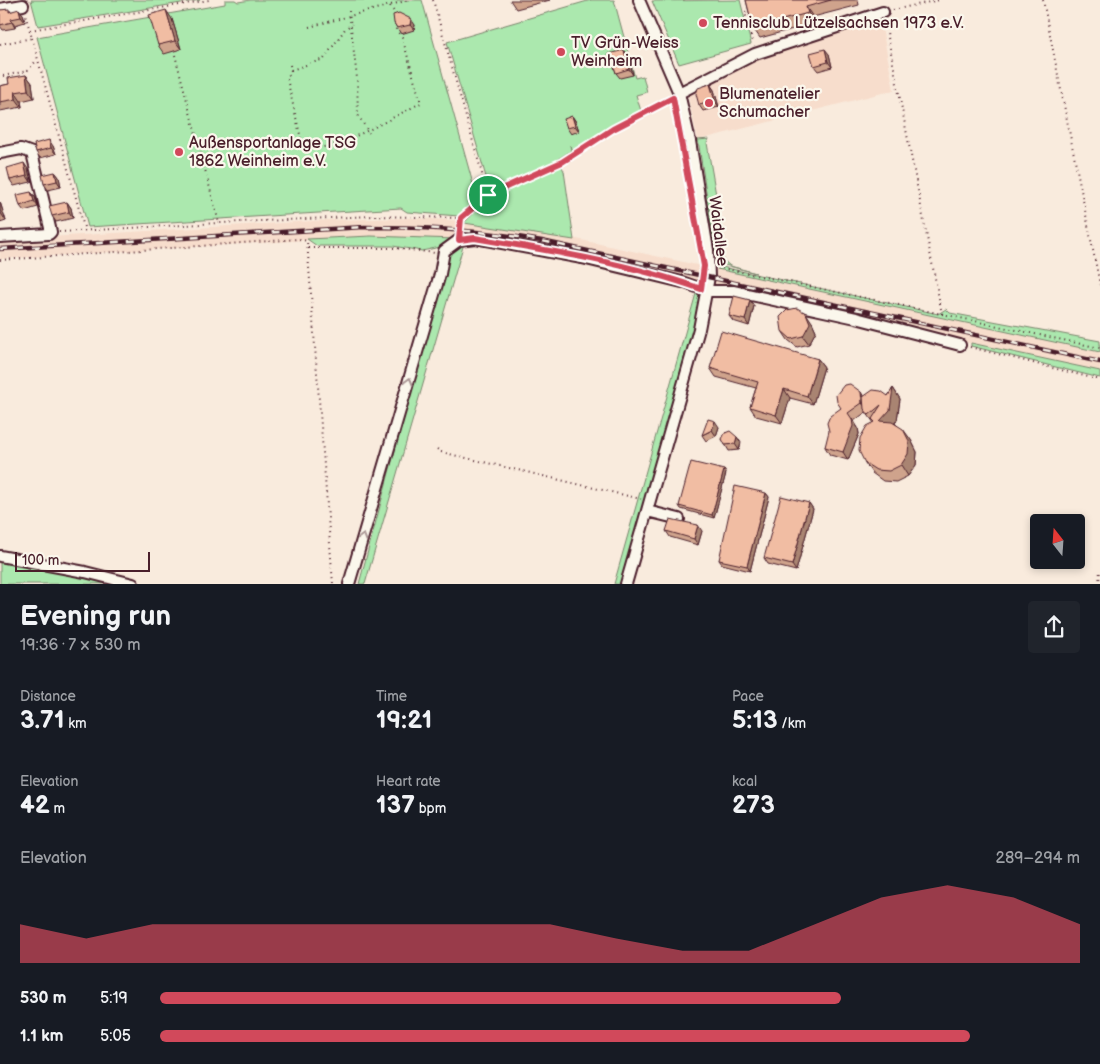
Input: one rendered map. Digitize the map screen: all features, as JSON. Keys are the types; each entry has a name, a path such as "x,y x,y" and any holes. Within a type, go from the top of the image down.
{"street":[{"name":"Waidallee","path":"626,584 708,290 709,268 690,141 676,96 639,0"},
{"path":"0,9 23,5"},
{"path":"676,96 755,54 883,12"},
{"path":"0,153 21,149 32,153 51,232 49,234 0,237"},
{"path":"349,584 440,274 444,251 459,240 475,238 582,258 708,290 733,291 960,345"},
{"path":"647,511 679,519"},
{"path":"0,556 86,572 133,584"}],"path":[{"path":"85,231 30,30 209,0"},
{"path":"309,27 409,0"},
{"path":"433,0 488,195"},
{"path":"939,0 883,12 942,314"},
{"path":"1043,0 1100,285"},
{"path":"290,65 291,70 287,79 302,143 306,148 335,144 421,102 402,37 396,30 397,16 390,6"},
{"path":"751,10 745,12 755,54"},
{"path":"349,11 352,24 358,115 369,133"},
{"path":"291,70 324,59 345,29 352,24"},
{"path":"0,44 32,38"},
{"path":"175,55 219,223"},
{"path":"3,76 26,71 37,60"},
{"path":"51,232 373,216 461,218 488,195 562,162 613,129 676,96"},
{"path":"675,104 676,96"},
{"path":"459,240 461,218"},
{"path":"0,260 299,239 307,241 333,584"},
{"path":"308,248 394,248 424,253 444,251"},
{"path":"709,268 724,267 1100,348"},
{"path":"960,345 1100,380"},
{"path":"437,449 441,452 641,499 644,491"},
{"path":"1099,584 1100,570"}],"shaded area":[{"path":"880,18 894,90 698,140 687,92 763,55"},
{"path":"413,218 467,221 558,235 1100,352 1100,371 503,244 371,236 0,259 0,240 330,220"}],"green space":[{"path":"31,0 200,0 38,26"},
{"path":"225,0 235,0 238,2 251,0 422,0 478,202 459,216 407,212 401,208 88,227 37,37 225,4"},
{"path":"591,0 614,0 635,78 643,76 647,92 636,95 641,111 572,151 570,145 571,151 558,159 564,171 574,240 464,223 489,198 502,190 493,186 486,177 447,42"},
{"name":"Tennisclub Lützelsachsen 1973 e.V.","path":"740,0 751,44 679,64 652,1"},
{"path":"709,139 707,143 722,230 723,260 730,266 756,273 717,263 698,140"},
{"path":"371,236 455,239 440,247 422,251 393,246 317,246 307,239"},
{"path":"464,243 365,584 359,584 448,254 451,249"},
{"path":"722,267 938,314 946,309 950,313 1100,341 1100,352 717,269"},
{"path":"697,290 703,297 623,584 614,584"},
{"path":"971,343 1100,371 1100,378 971,346"},
{"path":"0,561 115,584 0,584"}],"building":[{"path":"746,0 831,0 806,7 808,13 753,28"},
{"path":"9,9 9,12 19,9 21,17 11,19 12,22 0,25 0,10"},
{"path":"166,10 175,41 158,45 149,15"},
{"path":"399,13 411,19 410,25 397,28 393,15"},
{"path":"825,49 828,62 814,66 810,53"},
{"path":"624,50 629,69 616,73 608,54"},
{"path":"26,75 28,90 15,92 16,99 0,102 0,86 9,84 8,78"},
{"path":"710,84 715,101 699,105 696,94 698,88"},
{"path":"572,116 575,126 567,128 564,119"},
{"path":"49,140 51,148 36,152 34,144"},
{"path":"24,163 27,176 10,180 7,168"},
{"path":"55,172 57,181 44,184 42,175"},
{"path":"31,192 34,201 20,206 17,195"},
{"path":"67,202 69,212 52,216 49,206"},
{"path":"734,296 750,300 745,320 729,316"},
{"path":"797,308 806,313 810,323 803,336 791,339 782,331 780,317 787,310"},
{"path":"721,331 818,359 807,396 784,389 776,415 750,407 758,382 710,368"},
{"path":"850,384 861,392 862,403 848,413 852,419 853,426 843,452 825,447 829,431 827,423 830,416 841,408 837,402 836,395 844,385"},
{"path":"893,388 890,410 880,421 892,422 903,429 909,441 908,454 901,465 889,471 876,470 865,463 859,451 860,438 867,426 875,422 872,419 881,405 869,415 864,409 863,397 873,390 881,391 888,396"},
{"path":"708,419 715,421 712,430 702,435"},
{"path":"730,431 737,437 735,444 725,445 722,439 725,433"},
{"path":"691,462 724,470 712,515 679,506"},
{"path":"735,486 766,493 747,566 719,560"},
{"path":"781,496 809,503 792,565 764,558"},
{"path":"670,519 698,525 694,539 666,531"}],"railway":[{"path":"0,249 364,227 476,232 542,241 1100,362"}],"place":[{"name":"Tennisclub Lützelsachsen 1973 e.V.","path":"703,23"},
{"name":"TV Grün-Weiss Weinheim","path":"561,52"},
{"name":"Blumenatelier Schumacher","path":"709,103"},
{"name":"Außensportanlage TSG 1862 Weinheim e.V.","path":"179,152"}],"route":[{"path":"673,98 700,255 704,266 701,289 682,282 582,258 475,238 459,240 461,218 488,195 562,162 613,129 673,98"}]}
